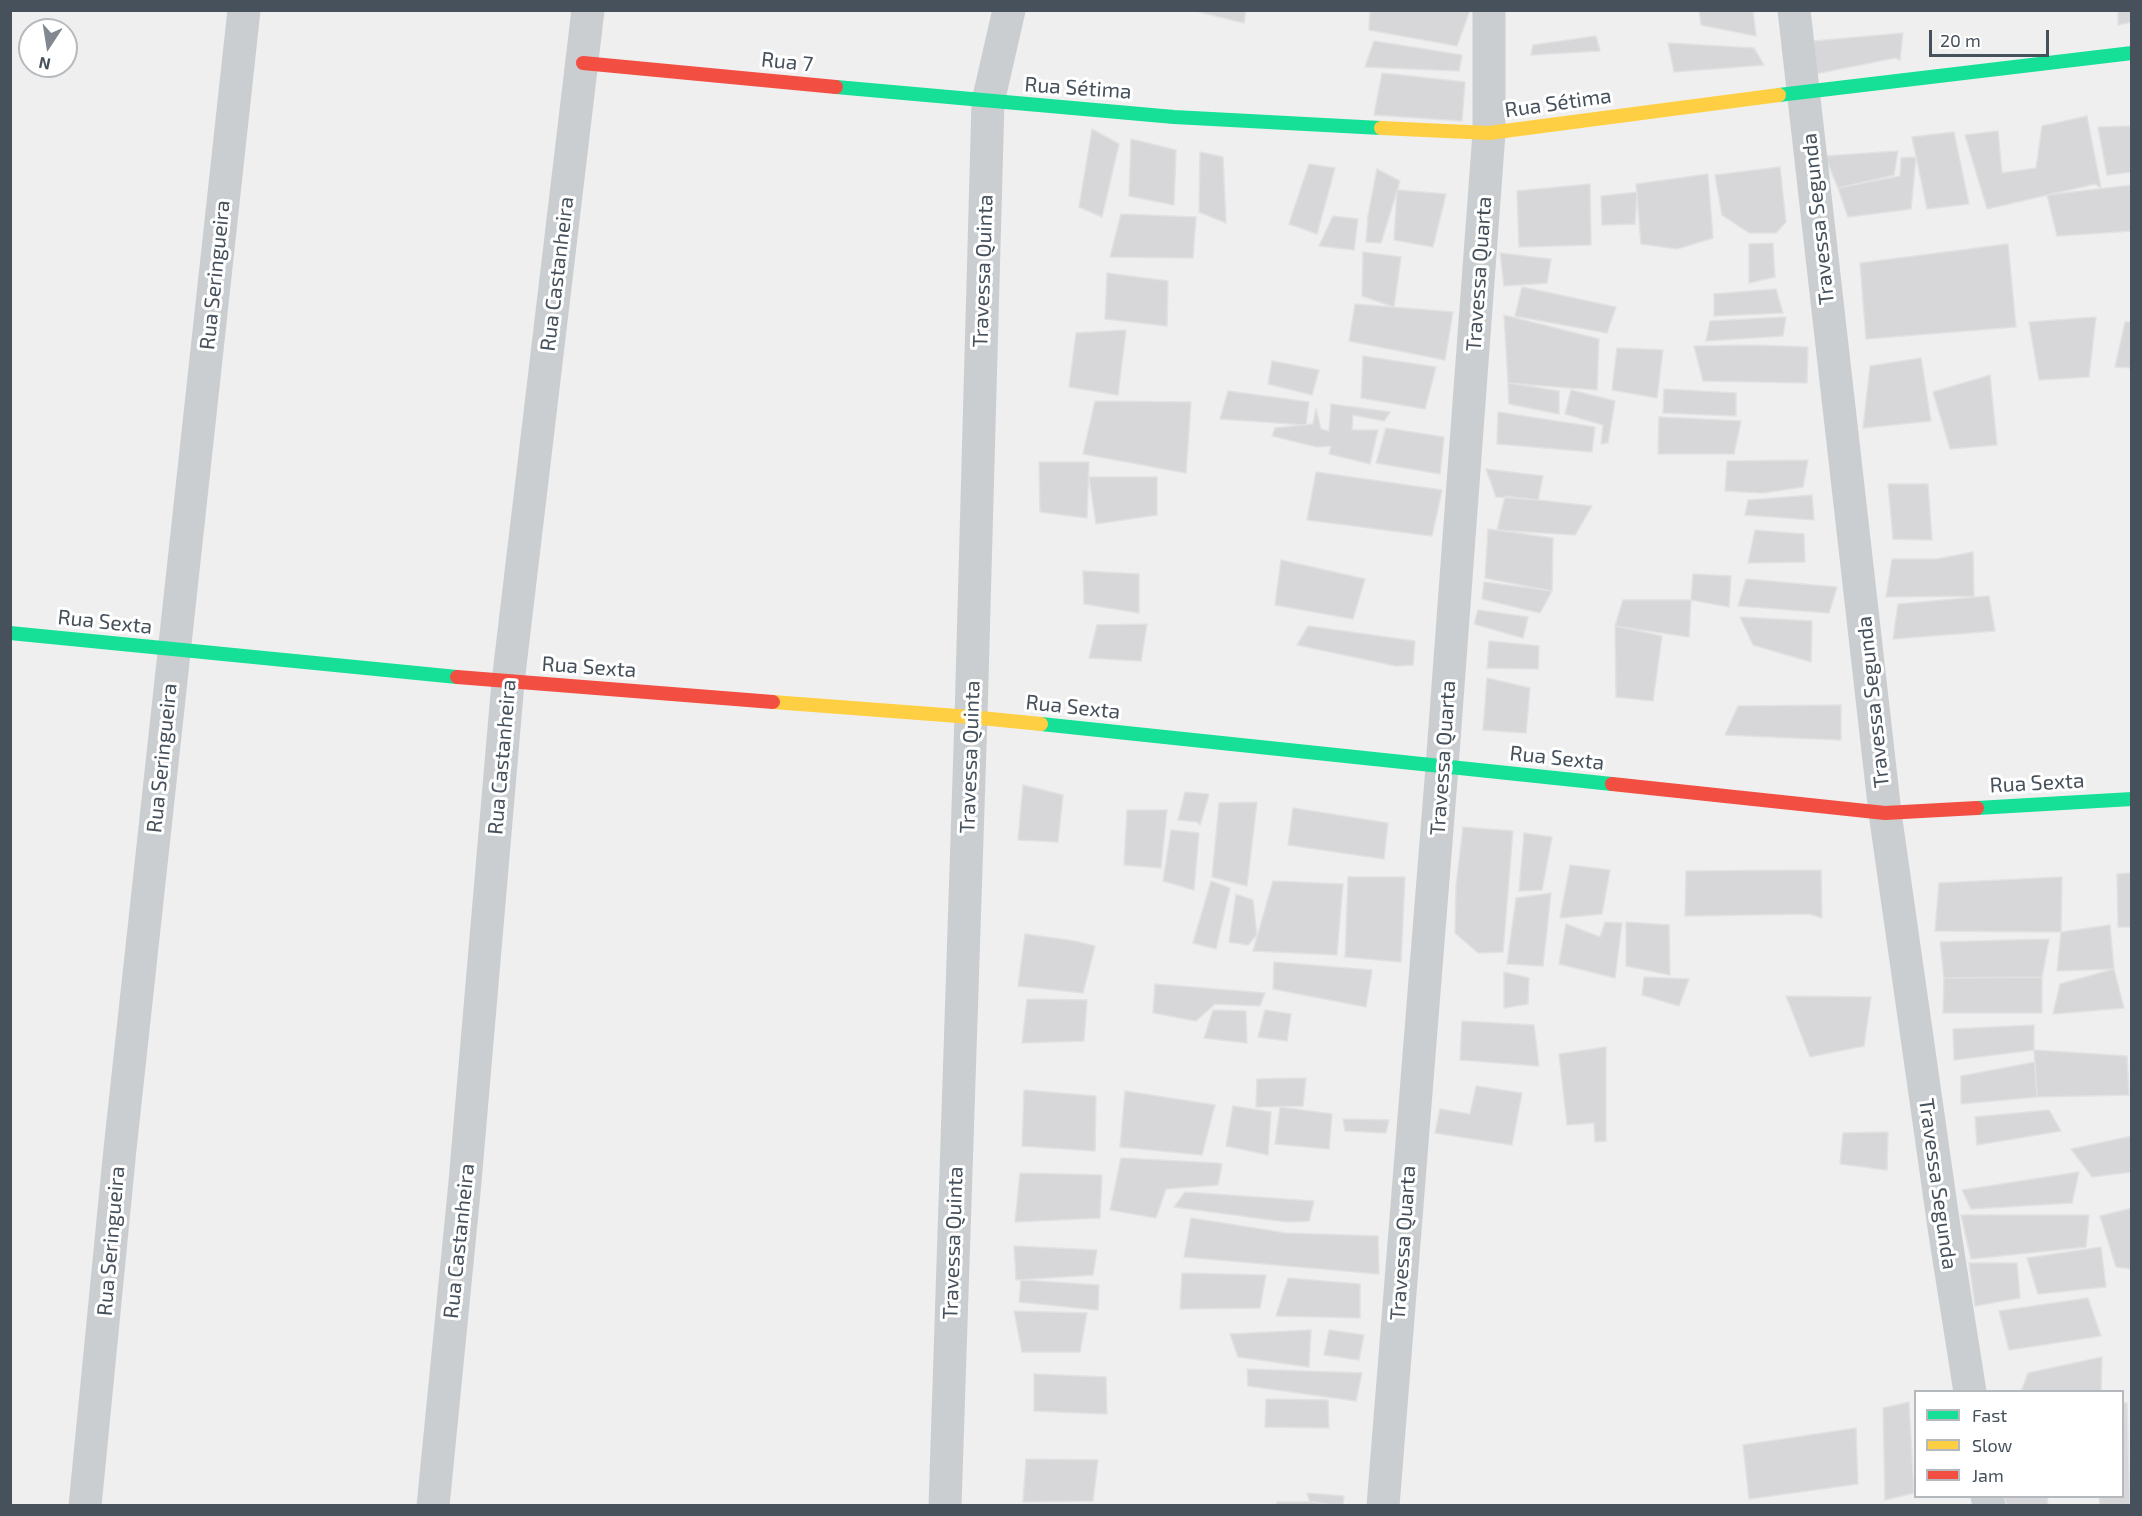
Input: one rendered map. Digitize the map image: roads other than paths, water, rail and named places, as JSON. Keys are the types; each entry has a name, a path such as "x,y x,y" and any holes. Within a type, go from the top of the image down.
{"street":[{"name":"Rua Seringueira","path":"85,1506 121,1137 244,10"},
{"name":"Rua Castanheira","path":"433,1506 465,1182 508,682 588,10"},
{"name":"Travessa Quinta","path":"945,1506 971,717 988,102 1009,10"},
{"name":"Travessa Quarta","path":"1383,1506 1442,767 1489,133 1490,10"},
{"name":"Travessa Segunda","path":"1794,10 1885,813 1970,1390"},
{"name":"Rua Sétima","path":"988,102 1174,117 1489,133 1803,92 2132,53"},
{"name":"Rua 7","path":"583,63 988,102"},
{"name":"Rua Sexta","path":"10,633 508,682 971,717 1885,813 2132,799"}]}
